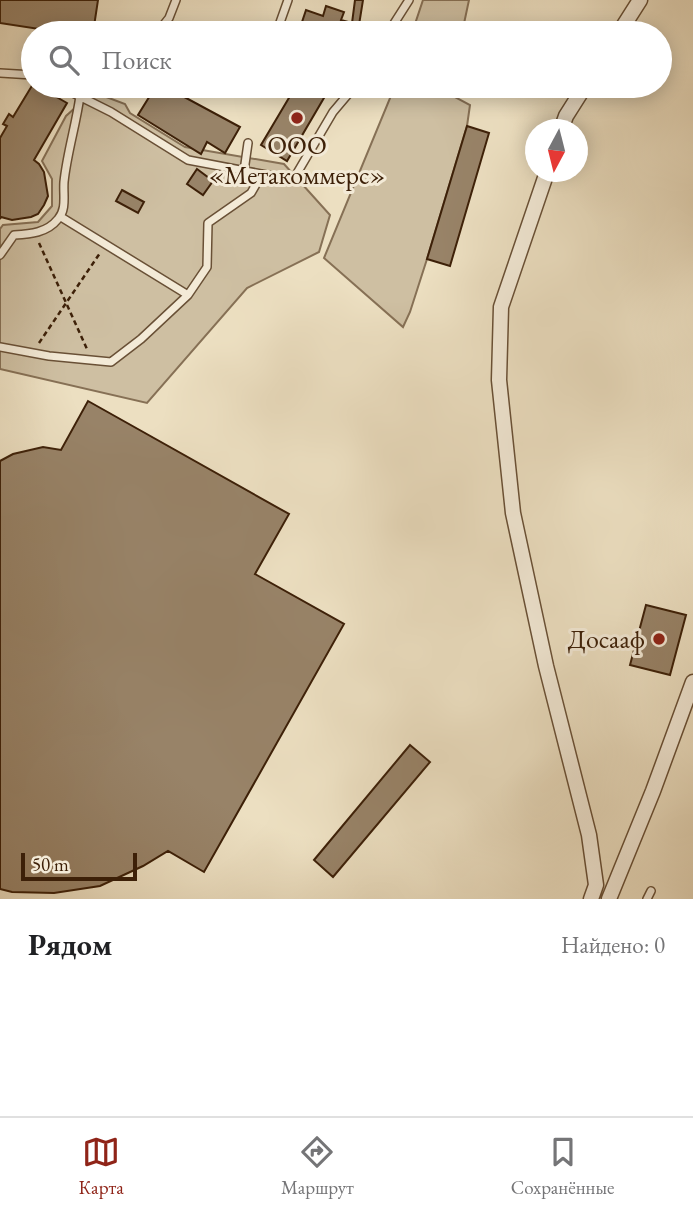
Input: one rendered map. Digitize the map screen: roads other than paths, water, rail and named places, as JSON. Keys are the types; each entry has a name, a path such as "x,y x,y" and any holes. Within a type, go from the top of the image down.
{"street":[{"path":"626,21 640,0"},
{"path":"565,119 577,98"},
{"path":"544,182 501,307 499,380 513,513 546,666 589,835 596,885 591,899"},
{"path":"609,899 693,682"}],"lane":[{"path":"167,21 176,0"},
{"path":"281,21 288,0"},
{"path":"396,21 409,0"},
{"path":"0,73 21,74"},
{"path":"0,255 14,235 34,234 54,224 61,217 79,98"},
{"path":"83,98 111,112 188,160 293,180 333,112 345,98"},
{"path":"244,171 247,144"},
{"path":"0,347 111,362 141,339 188,295 206,267 208,223 251,193 262,174"},
{"path":"61,217 188,295"},
{"path":"646,899 651,891"}],"place":[{"name":"ООО «Метакоммерс»","path":"297,118"},
{"name":"Досааф","path":"659,639"}]}
